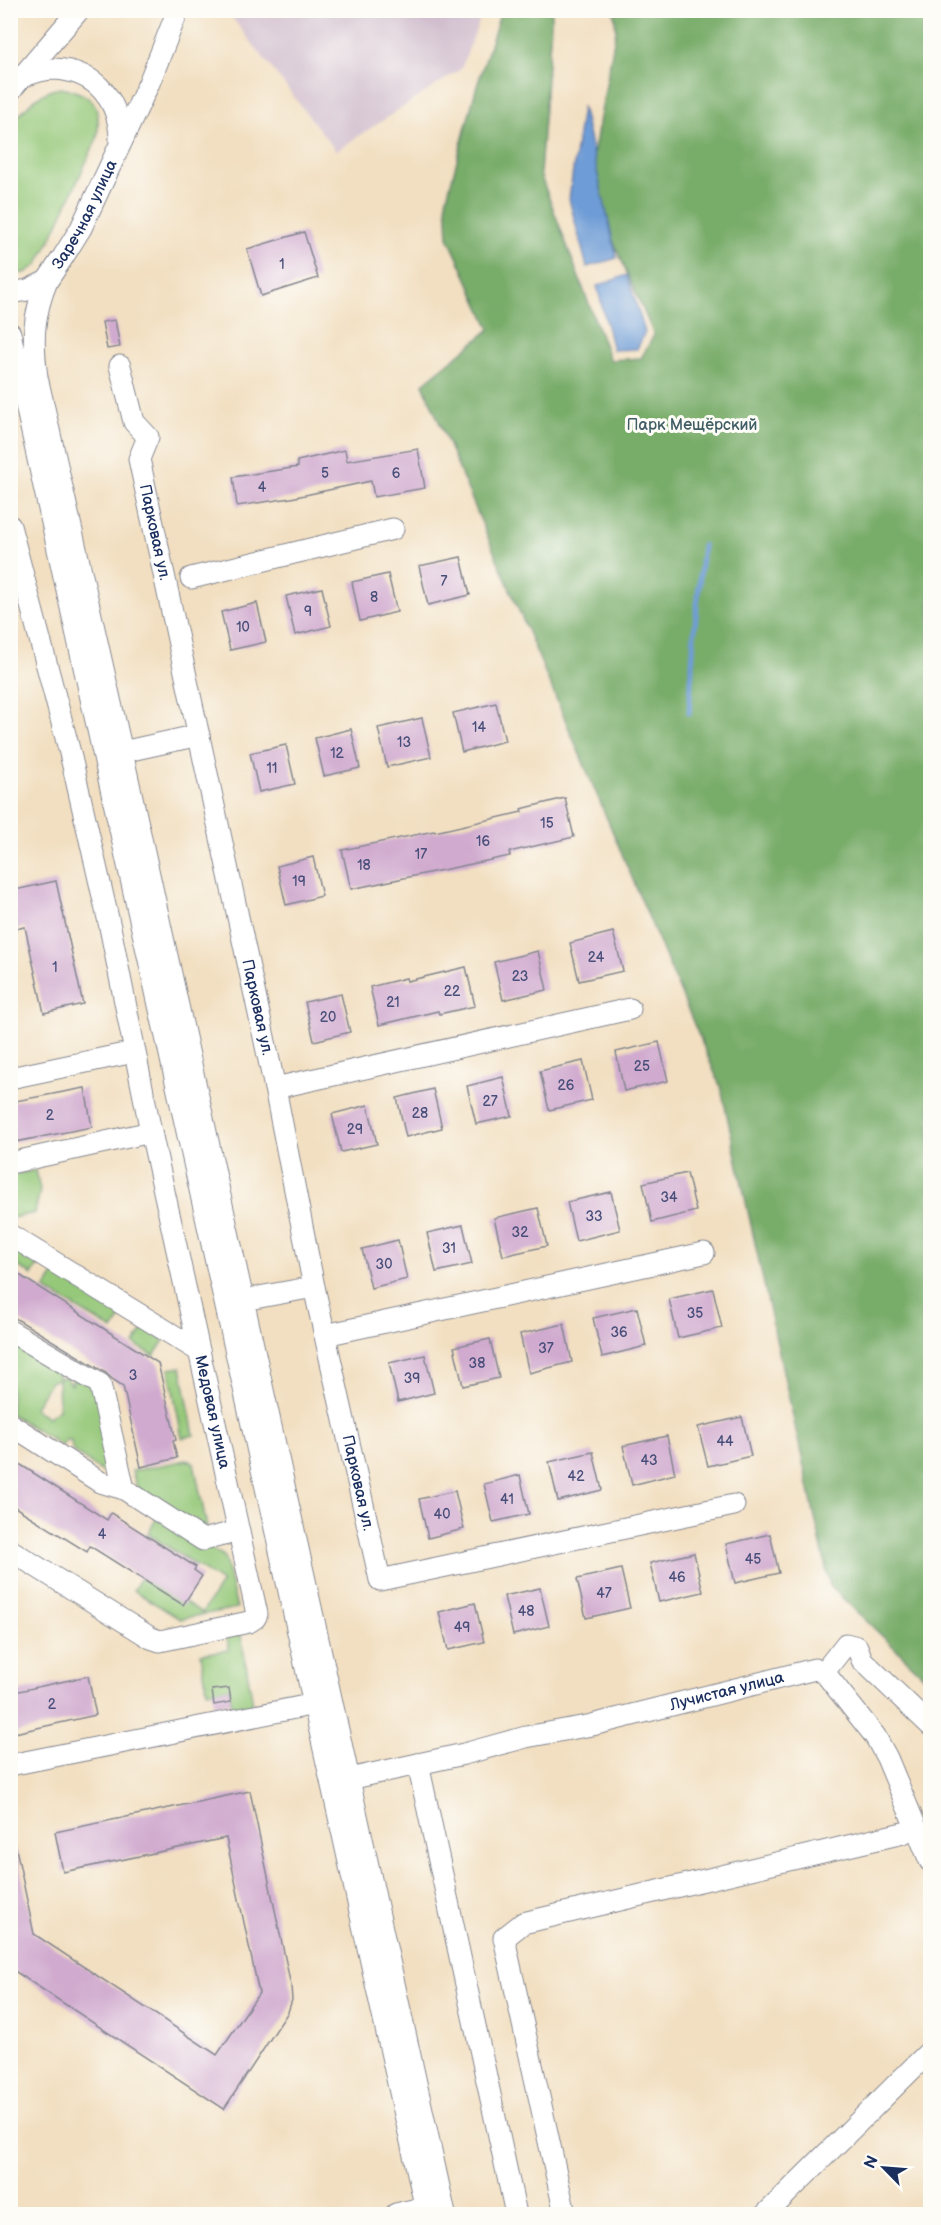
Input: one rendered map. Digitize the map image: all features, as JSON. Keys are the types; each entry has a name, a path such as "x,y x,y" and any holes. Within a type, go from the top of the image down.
{"street":[{"name":"Заречная улица","path":"16,84 79,10"},
{"name":"Заречная улица","path":"10,294 27,290 47,281 81,228 149,83 178,10"},
{"name":"Заречная улица","path":"16,84 39,71 54,69 75,73 92,81 106,93 116,111 120,127 120,145"},
{"path":"47,281 39,300 33,331 37,377 349,1779 433,2212"},
{"path":"10,333 315,1704 433,2212"},
{"name":"Парковая ул.","path":"120,366 134,422 148,437 139,459 275,1088 314,1287 380,1580 734,1505"},
{"path":"10,526 70,753 110,927 134,1052 199,1351"},
{"path":"191,578 393,529"},
{"path":"122,752 199,735"},
{"path":"275,1088 630,1009"},
{"path":"10,1078 134,1052"},
{"path":"10,1163 151,1132"},
{"name":"Медовая улица","path":"10,1235 199,1351 257,1610 255,1618 243,1623 160,1641 151,1638 10,1550"},
{"path":"325,1335 704,1254"},
{"path":"243,1300 314,1287"},
{"path":"10,1331 100,1384 124,1489"},
{"path":"10,1424 100,1482 124,1489 203,1540 239,1531"},
{"path":"930,1725 862,1660 857,1647 846,1644 824,1672 875,1737 887,1758 930,1861"},
{"name":"Лучистая улица","path":"349,1779 526,1737 592,1725 806,1670 814,1669 824,1672"},
{"path":"10,1765 315,1704"},
{"path":"418,1764 516,2214"},
{"path":"565,2214 504,1938 523,1923 903,1833"},
{"path":"766,2214 930,2051"},
{"path":"396,2214 433,2212"}],"shaded area":[{"path":"227,11 483,11 461,69 336,151"}],"green space":[{"name":"Парк Мещёрский","path":"501,11 552,11 540,174 610,360 641,358 654,335 588,183 616,30 614,11 930,11 930,1682 830,1586 721,1088 423,384 490,329 448,237 446,201 476,89"},
{"path":"60,88 80,93 93,102 98,117 97,138 37,265 25,273 11,274 11,124 38,97"},
{"path":"36,1170 40,1190 35,1213 11,1218 11,1175"},
{"path":"16,1247 40,1262 32,1275 11,1262 10,1256"},
{"path":"55,1273 123,1314 113,1330 45,1289"},
{"path":"144,1328 164,1340 154,1356 134,1344"},
{"path":"10,1341 54,1367 59,1378 65,1377 72,1385 74,1368 100,1384 112,1479 72,1450 71,1440 66,1440 62,1446 11,1414","holes":["58,1379 59,1409 48,1417 34,1409 50,1382"]},
{"path":"181,1367 194,1435 182,1438 169,1369"},
{"path":"187,1460 194,1463 207,1527 200,1527 137,1488 132,1471"},
{"path":"157,1517 224,1556 237,1608 180,1619 133,1590 143,1575 202,1613 222,1582 148,1534"},
{"path":"240,1630 253,1704 232,1707 229,1688 207,1691 201,1654 229,1650 226,1632"}],"water":[{"path":"582,106 617,258 587,267 569,199"},
{"path":"627,275 645,332 637,349 613,350 597,286"}],"building":[{"path":"304,232 318,278 261,296 247,249"},
{"path":"115,320 120,347 107,349 102,322"},
{"path":"418,449 425,488 374,497 371,481 291,498 237,506 233,477 298,467 297,461 345,450 347,461"},
{"path":"461,557 470,595 428,605 419,566"},
{"path":"388,574 397,612 360,621 352,582"},
{"path":"322,588 331,626 295,635 286,596"},
{"path":"257,603 266,642 230,650 221,612"},
{"path":"496,703 505,741 462,752 453,713"},
{"path":"422,718 431,757 387,767 378,728"},
{"path":"351,729 360,768 324,776 315,738"},
{"path":"286,745 295,784 259,792 250,753"},
{"path":"565,798 574,837 509,852 510,856 351,889 342,850 522,812 521,809"},
{"path":"313,857 322,896 286,905 277,866"},
{"path":"56,881 83,1004 44,1013 25,927 10,930 10,891"},
{"path":"613,932 623,971 579,981 570,943"},
{"path":"538,951 547,990 503,1000 494,962"},
{"path":"466,967 475,1006 439,1014 438,1011 379,1025 370,987"},
{"path":"341,994 350,1032 314,1041 305,1002"},
{"path":"659,1042 668,1081 624,1091 616,1052"},
{"path":"583,1061 592,1100 549,1110 540,1071"},
{"path":"503,1077 512,1116 476,1124 467,1086"},
{"path":"85,1088 92,1127 10,1143 10,1102"},
{"path":"433,1089 442,1128 406,1137 397,1098"},
{"path":"368,1105 377,1144 341,1152 332,1114"},
{"path":"687,1173 696,1211 652,1222 643,1183"},
{"path":"611,1192 620,1230 576,1241 567,1202"},
{"path":"538,1208 547,1246 503,1256 494,1218"},
{"path":"463,1225 472,1264 436,1272 427,1233"},
{"path":"398,1240 407,1279 371,1288 362,1249"},
{"path":"10,1269 158,1363 176,1440 173,1441 177,1458 141,1467 123,1386 106,1373 10,1315"},
{"path":"713,1289 722,1328 678,1338 669,1299"},
{"path":"637,1308 646,1346 602,1357 593,1318"},
{"path":"564,1324 572,1362 529,1373 520,1334"},
{"path":"490,1339 499,1378 463,1386 454,1347"},
{"path":"425,1355 434,1393 398,1402 389,1363"},
{"path":"742,1417 751,1456 708,1466 698,1427"},
{"path":"667,1436 675,1474 632,1485 623,1446"},
{"path":"593,1452 602,1490 558,1501 549,1462"},
{"path":"10,1458 107,1520 111,1513 196,1567 194,1570 202,1576 183,1605 90,1546 87,1552 10,1504"},
{"path":"520,1475 529,1514 493,1522 484,1484"},
{"path":"455,1491 464,1529 428,1538 419,1499"},
{"path":"770,1534 779,1573 735,1583 726,1544"},
{"path":"694,1553 703,1592 659,1602 650,1563"},
{"path":"621,1569 630,1608 586,1618 577,1579"},
{"path":"540,1588 549,1626 513,1635 504,1596"},
{"path":"475,1603 484,1642 448,1650 439,1612"},
{"path":"88,1676 96,1715 10,1734 10,1693"},
{"path":"229,1688 231,1702 214,1705 212,1690"},
{"path":"250,1791 292,2000 288,2012 224,2109 10,1968 10,1849 16,1848 34,1934 217,2055 259,1993 226,1838 63,1872 55,1832"}],"waterway":[{"path":"689,713 703,545"}]}
